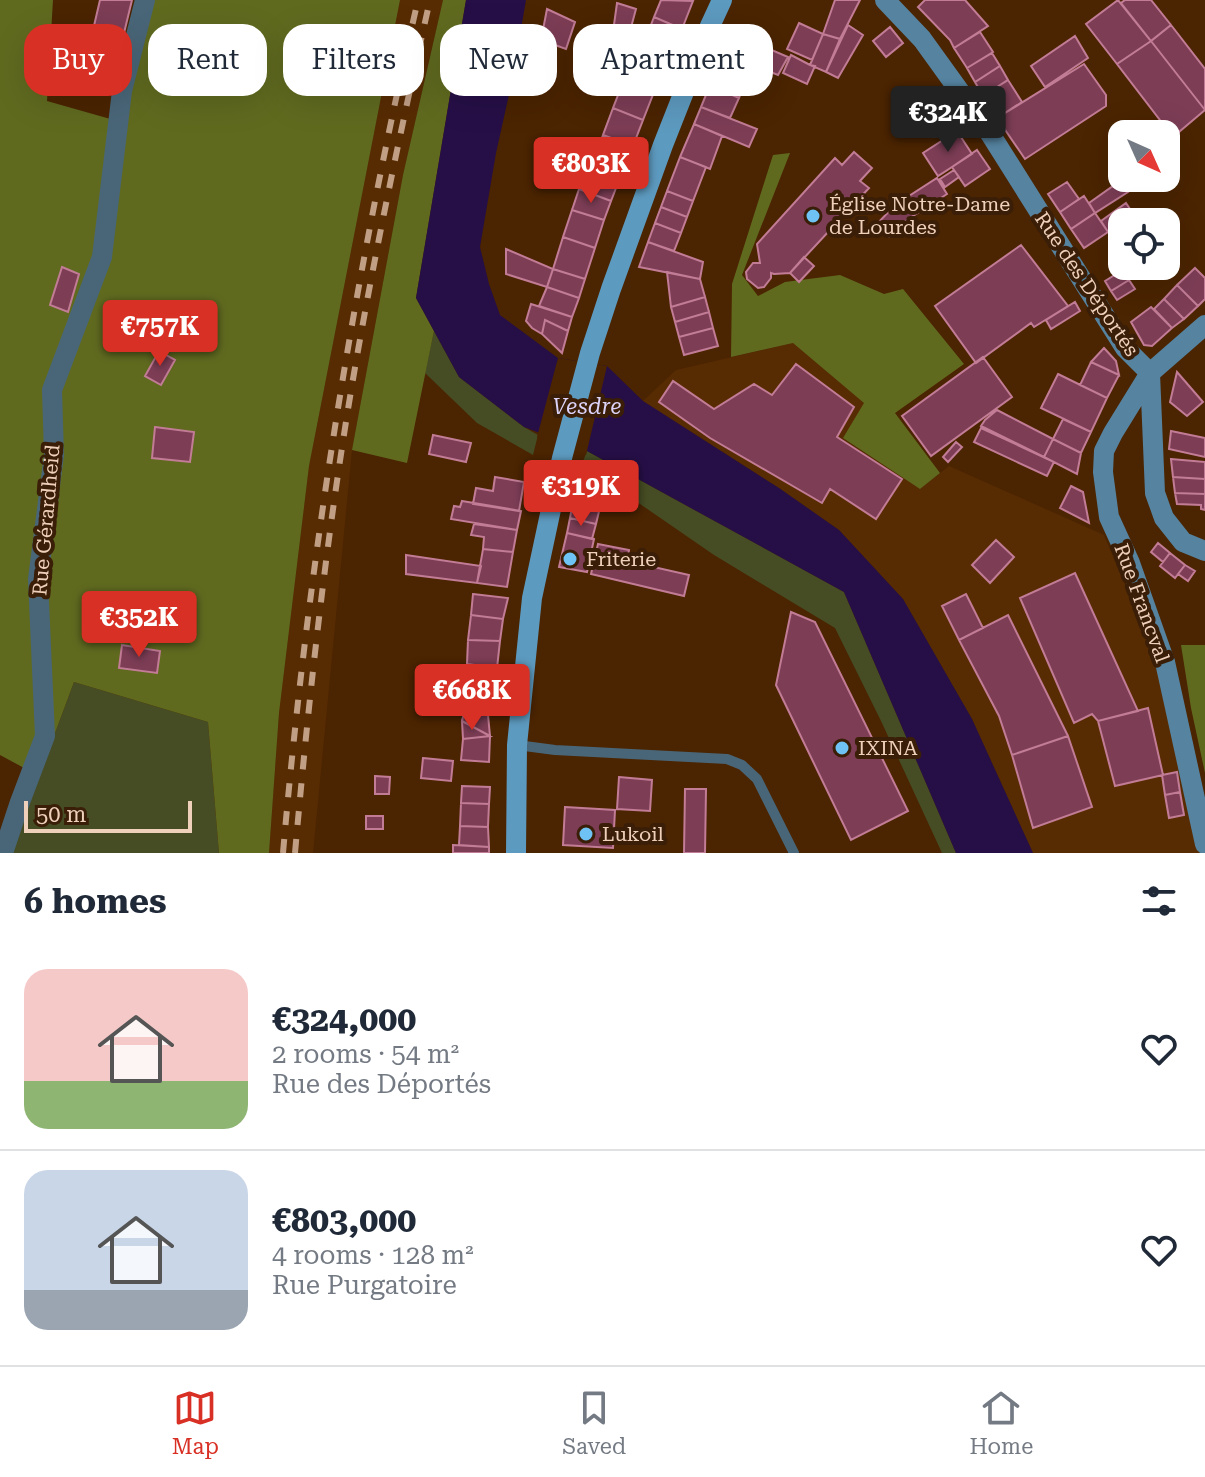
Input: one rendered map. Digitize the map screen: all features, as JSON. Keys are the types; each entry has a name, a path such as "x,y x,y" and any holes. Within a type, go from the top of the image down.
{"main road":[{"path":"516,853 517,745 532,598 562,458 611,289 663,145 722,0"}],"street":[{"name":"Rue Gérardheid","path":"3,853 45,736 38,579 54,455 52,390 102,257 122,91 145,0"},
{"name":"Rue des Déportés","path":"885,0 922,39 980,120 1125,348 1150,373"},
{"name":"Rue Francval","path":"1205,325 1150,373 1104,451 1103,472 1109,517 1130,563 1165,662 1205,844"},
{"path":"1150,373 1155,493 1164,518 1183,542 1205,551"}],"lane":[{"path":"517,745 555,750 727,759 742,765 757,779 794,853"}],"shaded area":[{"path":"400,0 443,0 424,83 424,24 395,24"},
{"path":"381,96 421,96 403,175 352,450 313,853 269,853 279,713 309,466"},
{"path":"793,343 865,403 843,438 920,489 949,466 1104,535 1151,647 1201,853 1033,853 972,719 903,599 839,530 643,401 676,370"}],"green space":[{"path":"0,0 53,0 52,24 24,24 24,96 47,96 47,101 121,122 127,96 132,96 132,72 148,0 400,0 395,24 283,24 283,96 381,96 309,466 279,713 269,853 219,853 208,722 74,682 39,776 0,755"},
{"path":"443,0 466,0 462,24 440,24 440,96 450,96 416,298 434,331 407,463 352,450 403,175 421,96 424,96 424,83"},
{"path":"790,153 742,275 758,296 785,282 840,275 884,294 903,289 964,364 895,413 940,473 920,489 843,438 864,403 793,343 731,357 732,284 773,155"},
{"path":"434,331 459,377 538,435 533,455 477,423 425,373"},
{"path":"587,451 844,592 956,853 942,853 835,628 714,555 582,464"},
{"path":"1181,645 1205,645 1205,773 1191,708"},
{"path":"74,682 208,722 219,853 12,853"}],"water":[{"name":"Vesdre","path":"466,0 526,0 522,24 462,24"},
{"name":"Vesdre","path":"450,96 509,96 480,247 500,315 558,358 607,366 643,401 839,530 903,599 972,719 1033,853 956,853 844,592 587,451 524,427 459,377 416,298"}],"pier":[{"path":"558,358 607,366 586,455 537,437"}],"building":[{"path":"100,0 132,0 126,24 94,24"},
{"path":"661,0 693,1 684,24 670,24 654,17"},
{"path":"835,0 860,0 840,39 823,34"},
{"path":"925,0 965,0 988,26 954,48 918,7"},
{"path":"1118,0 1151,41 1117,64 1086,24"},
{"path":"1125,0 1151,0 1171,25 1151,41 1121,3"},
{"path":"617,3 636,9 632,24 614,24"},
{"path":"547,9 575,22 566,49 557,46 557,24 544,24"},
{"path":"654,17 670,24 651,24"},
{"path":"799,23 823,34 812,60 787,49"},
{"path":"848,25 863,35 838,78 826,72"},
{"path":"1171,25 1205,69 1205,110 1151,41"},
{"path":"890,27 903,43 886,57 873,41"},
{"path":"980,32 993,52 967,68 954,48"},
{"path":"823,34 840,39 826,72 810,65"},
{"path":"1075,36 1088,58 1045,87 1031,66"},
{"path":"1151,41 1205,110 1180,131 1180,120 1160,120 1117,64"},
{"path":"773,51 788,57 778,75 773,73"},
{"path":"992,53 1000,66 975,82 967,68"},
{"path":"791,55 815,66 807,84 783,73"},
{"path":"1084,64 1106,95 1106,106 1025,159 997,118"},
{"path":"1000,66 1008,80 983,96 975,82"},
{"path":"1008,80 1022,102 997,118 983,96"},
{"path":"618,96 652,96 643,120 613,108"},
{"path":"706,96 739,98 730,118 701,107"},
{"path":"701,107 757,129 749,147 694,124"},
{"path":"613,108 643,120 633,146 603,135"},
{"path":"694,124 722,136 710,169 680,157"},
{"path":"957,131 972,154 938,176 923,153"},
{"path":"603,135 633,146 623,170 594,159"},
{"path":"977,150 990,169 965,186 952,167"},
{"name":"Église Notre-Dame de Lourdes","path":"854,152 872,168 860,181 869,188 790,273 771,273 764,287 758,288 747,279 746,272 753,263 760,263 757,244 835,158 842,165"},
{"path":"680,157 706,167 693,201 667,191"},
{"path":"594,159 623,170 611,201 582,190"},
{"path":"954,170 959,177 945,187 940,179"},
{"path":"937,178 947,194 907,220 889,237 876,225 895,205"},
{"path":"1067,182 1079,199 1060,212 1048,194"},
{"path":"579,189 611,201 604,220 572,210"},
{"path":"1108,190 1108,192 1128,192 1095,213 1089,203"},
{"path":"667,191 693,201 687,217 661,207"},
{"path":"1084,196 1095,213 1071,229 1060,212"},
{"path":"661,207 687,217 681,233 655,223"},
{"path":"572,210 604,220 595,248 563,237"},
{"path":"1095,213 1108,232 1084,248 1071,229"},
{"path":"1108,216 1108,232 1101,221"},
{"path":"655,223 681,233 674,251 648,242"},
{"path":"563,237 595,248 585,279 553,269"},
{"path":"648,242 703,262 700,279 639,267"},
{"path":"1021,245 1068,306 1034,327 1031,323 976,363 935,306"},
{"path":"506,249 553,269 547,287 506,274"},
{"path":"804,257 814,266 799,282 790,273"},
{"path":"62,267 79,274 68,312 50,305"},
{"path":"1195,268 1205,278 1205,299 1198,306 1177,285"},
{"path":"553,269 585,279 579,298 547,287"},
{"path":"667,272 700,279 705,297 671,307"},
{"path":"1108,279 1129,280 1111,291 1105,281"},
{"path":"1129,280 1135,289 1117,300 1111,291"},
{"path":"1177,285 1198,306 1184,319 1164,299"},
{"path":"547,287 579,298 572,317 539,306"},
{"path":"705,297 709,312 675,322 671,307"},
{"path":"1164,299 1184,319 1172,328 1154,309"},
{"path":"1075,302 1080,311 1051,329 1046,320"},
{"path":"531,304 572,317 568,331 545,320 542,334 532,328 526,321"},
{"path":"1151,307 1172,328 1152,346 1144,345 1131,322"},
{"path":"709,312 713,328 679,337 675,322"},
{"path":"545,320 568,331 562,353 542,334"},
{"path":"713,328 718,346 684,355 679,337"},
{"path":"1104,348 1116,361 1119,375 1091,362"},
{"path":"159,351 175,360 161,385 145,376"},
{"path":"983,357 1012,397 931,456 902,416"},
{"path":"1091,362 1119,375 1107,398 1080,385"},
{"path":"796,364 854,407 837,437 902,479 876,519 830,489 822,503 710,438 659,402 673,381 714,409 754,384 772,395"},
{"path":"1177,372 1203,402 1187,416 1170,402"},
{"path":"1058,374 1107,398 1091,432 1041,408"},
{"path":"997,410 1053,439 1044,457 981,426"},
{"path":"1063,419 1091,432 1081,453 1053,439"},
{"path":"155,427 194,432 190,462 152,458"},
{"path":"981,428 1054,462 1047,476 974,442"},
{"path":"1171,431 1205,438 1205,457 1169,449"},
{"path":"433,435 471,443 466,462 429,454"},
{"path":"1053,439 1081,453 1077,474 1044,457"},
{"path":"956,442 962,447 948,462 943,457"},
{"path":"1171,459 1205,462 1205,479 1173,477"},
{"path":"495,477 524,482 519,511 473,504 476,488 493,491"},
{"path":"1173,477 1205,479 1205,494 1175,493"},
{"path":"1071,486 1083,492 1089,523 1060,508"},
{"path":"1175,493 1205,494 1205,510 1201,509 1201,505 1177,504"},
{"path":"574,496 601,503 596,524 570,518"},
{"path":"462,501 521,511 517,530 451,519 454,506 460,507"},
{"path":"570,518 596,524 592,539 567,533"},
{"path":"474,524 517,530 513,552 483,549 484,537 471,535"},
{"path":"567,533 594,539 587,572 559,567"},
{"path":"996,540 1014,557 990,583 972,565"},
{"path":"1158,543 1170,553 1163,562 1151,552"},
{"path":"598,544 629,550 627,561 689,575 684,596 591,574"},
{"path":"483,549 513,552 507,587 477,583"},
{"path":"1170,553 1185,565 1175,578 1160,566"},
{"path":"406,555 481,566 477,583 406,574"},
{"path":"1185,565 1195,571 1188,581 1178,574"},
{"path":"1075,573 1138,711 1098,721 1092,714 1074,723 1020,598"},
{"path":"473,594 508,598 503,619 471,615"},
{"path":"966,594 983,628 959,640 942,606"},
{"name":"IXINA","path":"791,612 815,622 908,811 851,840 776,685"},
{"path":"471,615 503,619 500,641 468,640"},
{"path":"1008,615 1068,736 1012,755 999,716 959,640"},
{"path":"468,640 500,641 497,668 467,664"},
{"path":"122,645 160,651 157,673 119,668"},
{"path":"467,664 497,668 496,678 468,678"},
{"path":"468,678 496,678 494,692 465,689"},
{"path":"465,689 494,692 488,715 465,708"},
{"path":"465,708 488,715 490,736 462,721"},
{"path":"1148,708 1163,775 1115,786 1098,721"},
{"path":"462,721 490,736 463,739"},
{"path":"490,736 489,762 461,760 463,739"},
{"path":"1068,736 1092,807 1033,828 1012,755"},
{"path":"423,758 453,761 451,781 421,778"},
{"path":"1177,772 1180,792 1165,795 1162,775"},
{"path":"375,776 390,777 389,794 375,794"},
{"path":"619,777 652,780 650,811 617,809"},
{"path":"462,786 490,787 489,804 461,803"},
{"path":"685,789 706,789 705,853 684,853"},
{"path":"1180,792 1184,815 1169,818 1165,795"},
{"path":"461,803 489,804 488,827 460,826"},
{"path":"565,807 615,810 613,848 563,845"},
{"path":"366,816 383,816 383,829 366,829"},
{"path":"460,826 488,827 489,847 459,845"},
{"path":"453,845 489,847 489,853 453,853"}],"railway":[{"path":"283,853 306,638 336,424 373,211 418,0"},
{"path":"295,853 319,618 343,443 379,240 430,0"}],"place":[{"name":"Église Notre-Dame de Lourdes","path":"813,216"},
{"name":"Friterie","path":"570,559"},
{"name":"IXINA","path":"842,748"},
{"name":"Lukoil","path":"586,834"}]}
